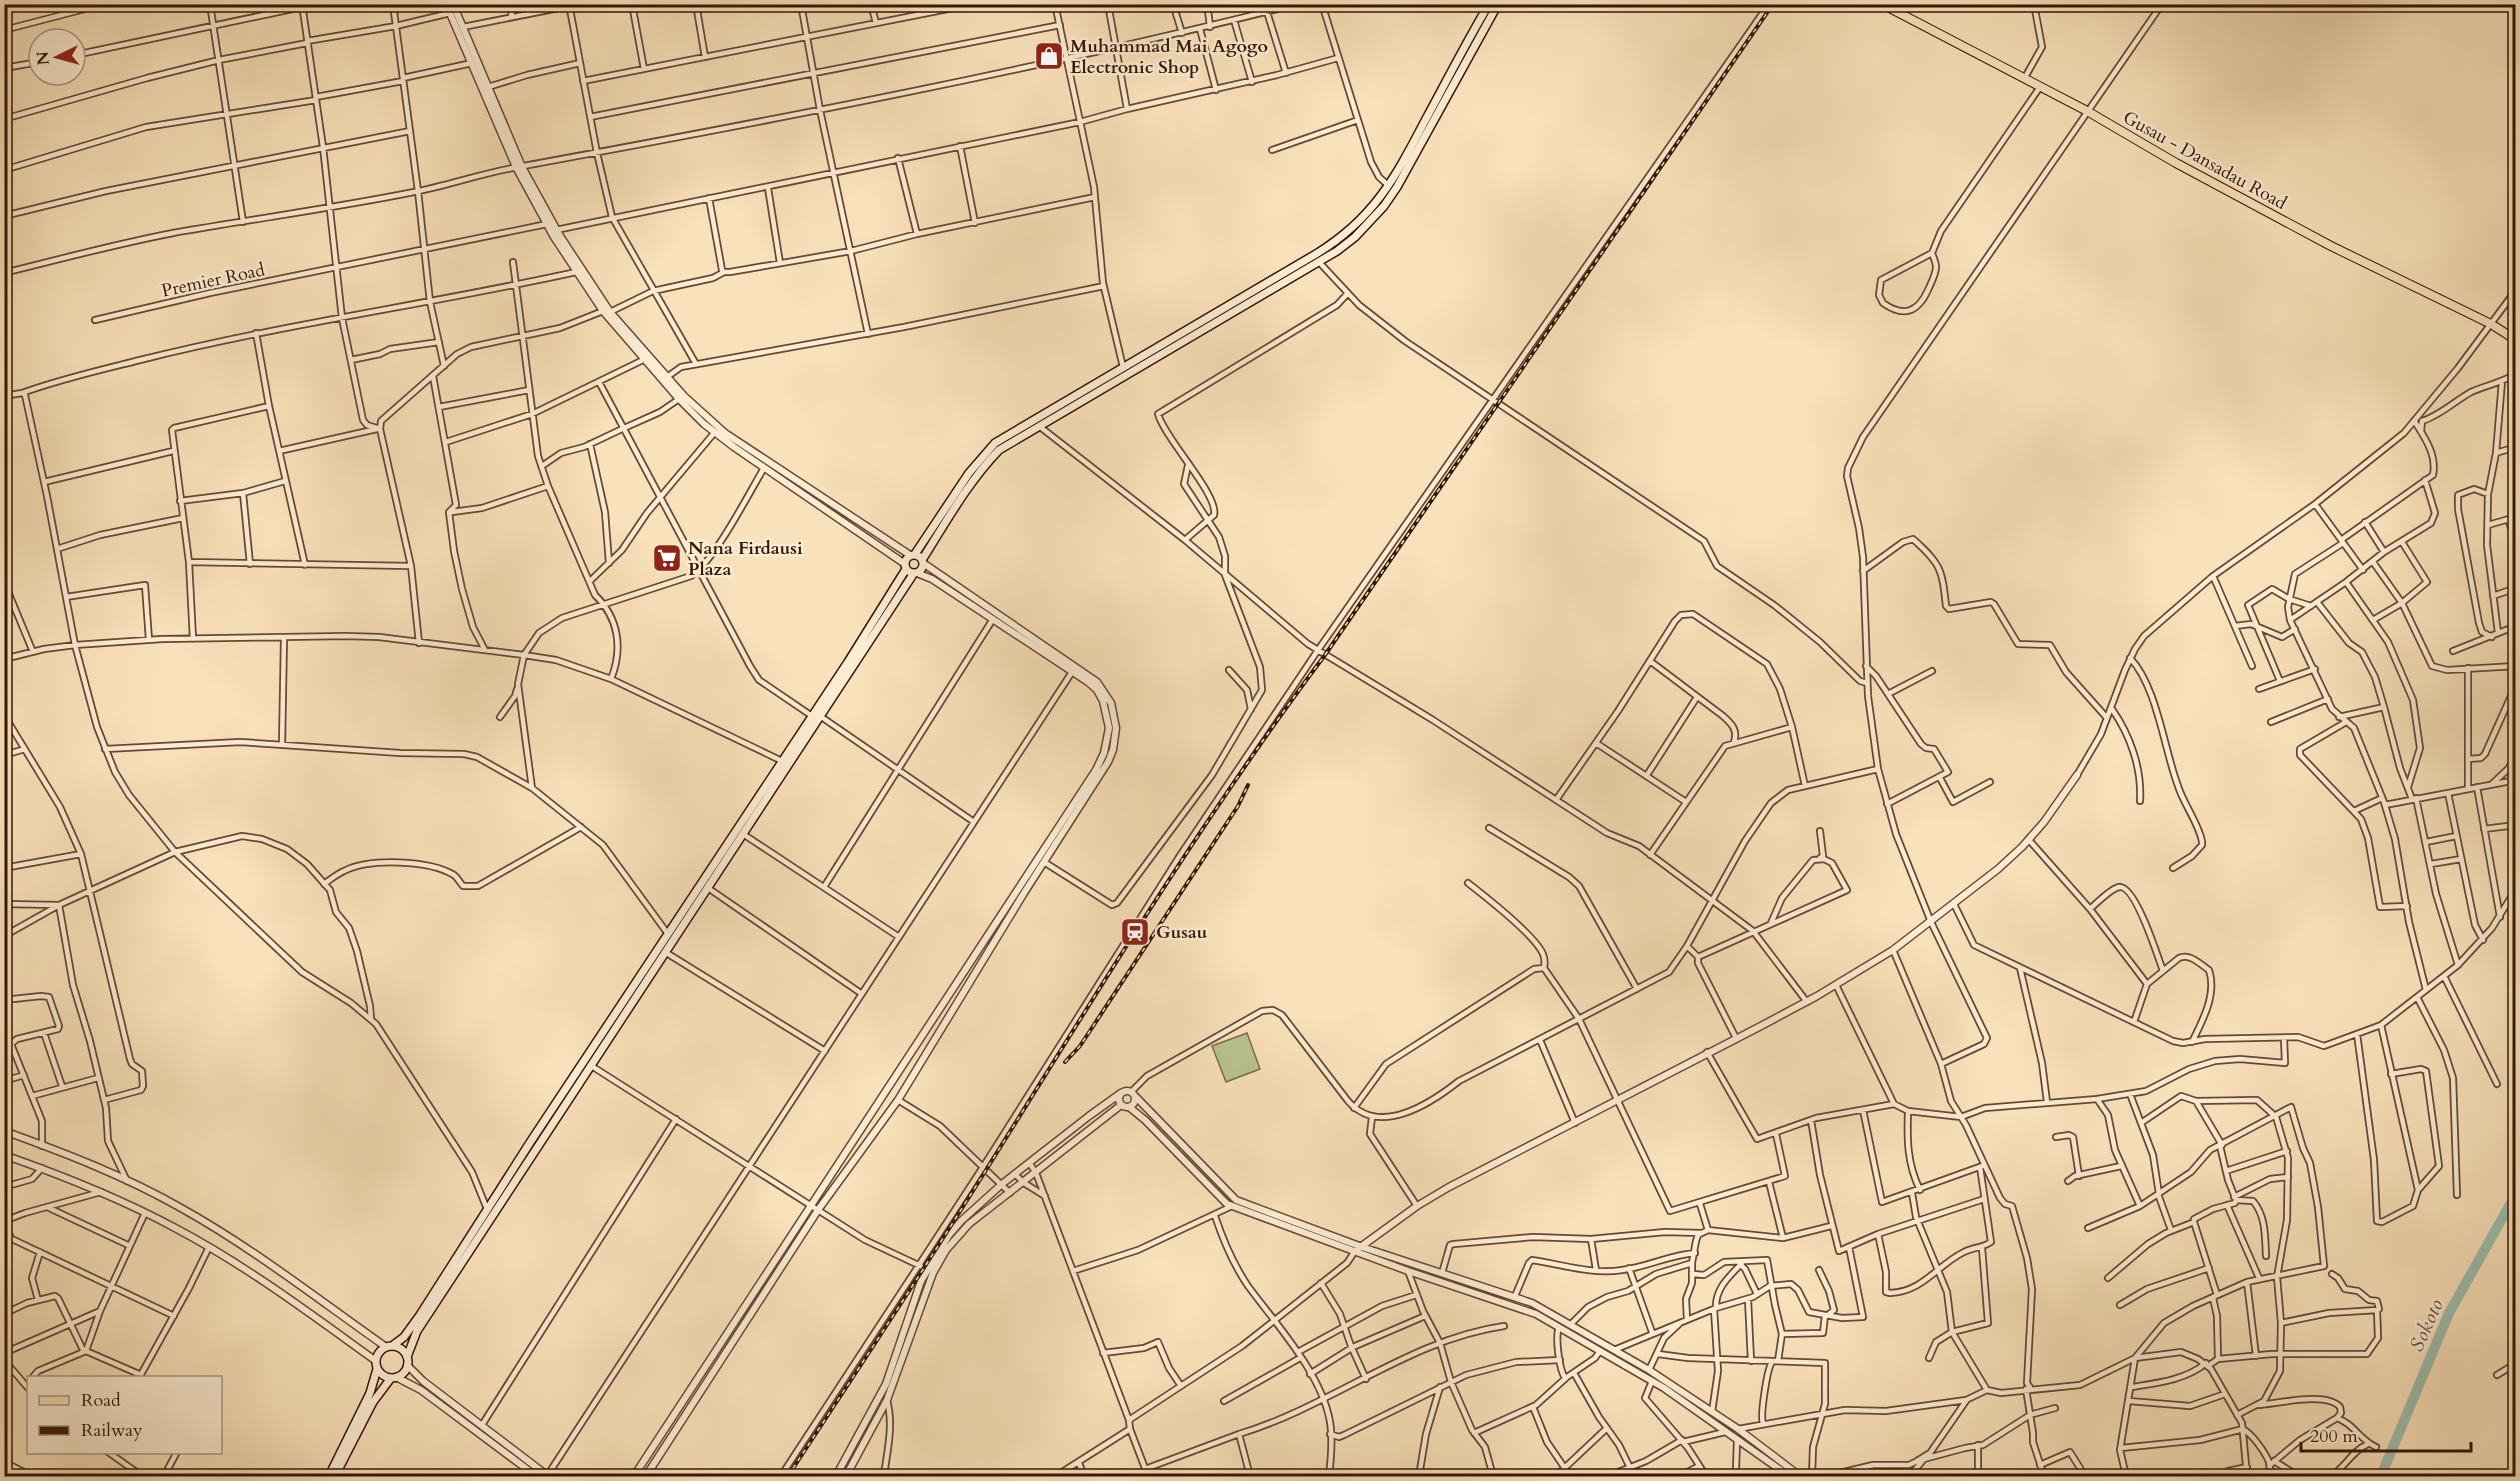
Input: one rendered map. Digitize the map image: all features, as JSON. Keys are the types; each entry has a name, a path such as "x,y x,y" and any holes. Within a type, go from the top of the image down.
{"main road":[{"path":"336,1476 373,1402 393,1378 402,1374 417,1331 743,834 892,595 905,566 969,473 995,443 1327,248 1370,211 1389,186 1461,63 1489,4"},
{"path":"1473,41 1498,4"},
{"name":"Gusau - Dansadau Road","path":"1882,4 2087,111 2176,163 2331,246 2491,324 2516,340"},
{"path":"328,1476 370,1393 377,1369 377,1355 404,1337 420,1315 487,1209 782,761 915,573 921,569 923,561 982,468 1004,446 1319,262 1355,237 1391,197 1413,160 1461,63"},
{"path":"912,555 923,561"},
{"path":"905,566 915,573"},
{"path":"389,1347 401,1349 407,1361"},
{"path":"377,1369 383,1375 393,1378"}],"street":[{"path":"4,30 104,4"},
{"path":"210,4 243,222"},
{"path":"87,52 316,4"},
{"path":"393,4 430,302 444,366"},
{"path":"446,4 547,224 576,272 645,359 679,399 715,432 905,566"},
{"path":"453,4 519,167 606,311 684,396 740,444 912,555"},
{"path":"510,17 513,4"},
{"path":"463,27 579,4"},
{"path":"632,4 644,69"},
{"path":"696,4 705,57"},
{"path":"801,4 820,110 868,334"},
{"path":"872,4 876,23"},
{"path":"583,81 807,38 953,6 973,4"},
{"path":"1055,4 1095,197 1104,286 1123,367"},
{"path":"1121,4 1109,6 1114,46 1127,109"},
{"path":"1173,4 1182,33"},
{"path":"1210,27 1208,10 1215,4"},
{"path":"4,273 170,234 418,191 519,167 820,110 1067,59 1114,46 1210,27 1297,4"},
{"path":"1322,4 1371,162 1379,177 1389,186"},
{"path":"782,1476 983,1167 1181,854 1318,650 1769,4"},
{"path":"2024,78 2042,47 2034,4"},
{"path":"1941,1064 1984,1044 1987,1038 1931,922 1887,804 1878,769 1867,683 1859,528 1847,476 1848,468 1863,437 2162,4"},
{"path":"569,5 597,153 612,217 696,364"},
{"path":"302,6 323,147 342,318 363,420 367,425 380,429"},
{"path":"1267,12 1286,73"},
{"path":"4,119 219,60 396,26 450,13"},
{"path":"1234,20 1252,82"},
{"path":"590,117 1060,25"},
{"path":"1200,29 1216,90"},
{"path":"556,230 612,217 768,188 833,171 1080,122 1127,109 1252,82 1338,58"},
{"path":"4,170 146,127 316,99 472,63"},
{"path":"488,87 580,63"},
{"path":"4,68 27,64"},
{"path":"1932,253 1881,280 1879,295 1883,303 1899,311 1911,311 1920,305 1934,275 1936,267 1932,253 1941,231 2040,87"},
{"path":"1272,150 1358,120"},
{"path":"4,216 106,191 410,131"},
{"path":"960,146 975,223"},
{"path":"898,158 917,234"},
{"path":"768,188 780,263"},
{"path":"419,643 411,566 380,429 381,421 457,354 471,347 560,328 653,291 713,278 724,272 850,251 917,234 1095,197"},
{"path":"709,198 724,272"},
{"name":"Premier Road","path":"95,320 547,224"},
{"path":"513,262 537,451 548,486 595,595 605,605 616,634 619,651 611,679"},
{"path":"1319,262 1348,293 1406,341 1704,541 1717,566 1774,605 1820,642 1860,681 1867,683"},
{"path":"4,396 256,333 430,302 576,272"},
{"path":"667,376 681,367 868,334 1104,286"},
{"path":"1129,1420 1242,1346 1347,1263 1355,1251 1417,1206 1476,1172 1575,1124 1707,1052 1807,1002 1893,950 1998,869 2029,840 2078,775 2093,750 2112,709 2130,658 2139,642 2157,623 2212,576 2315,504 2415,422 2516,290"},
{"path":"1185,540 1214,515 1215,503 1158,416 1160,412 1215,381 1337,305 1348,293"},
{"path":"256,333 269,406 305,565"},
{"path":"351,360 380,354 390,349 439,342"},
{"path":"446,442 532,414 645,359"},
{"path":"433,376 456,506 449,512"},
{"path":"2421,431 2422,421 2433,418 2472,392 2512,376 2516,378"},
{"path":"2498,633 2487,545 2488,494 2496,453 2502,381"},
{"path":"599,382 622,429 662,498 759,680 974,822"},
{"path":"440,407 529,390"},
{"path":"22,393 25,395 44,482 75,645 105,749 129,795 175,852 302,972 371,1019 472,1172 487,1209"},
{"path":"542,466 561,453 590,444 660,411 679,399"},
{"path":"193,639 189,562 174,451 174,428 269,406"},
{"path":"2415,422 2429,445 2435,466 2433,475 2295,574 2289,599 2290,620 2332,709 2354,728 2385,805 2395,840 2426,990"},
{"path":"1039,426 1185,540 1318,650 1433,720 1607,833 1629,841 1753,931 1807,1002"},
{"path":"279,451 380,429"},
{"path":"590,581 622,550 647,513 662,498 715,432"},
{"path":"590,444 605,512 609,562"},
{"path":"2496,453 2516,447"},
{"path":"44,482 174,451"},
{"path":"1044,862 1112,905 1117,903 1212,775 1262,694 1260,667 1225,575 1221,544 1184,484 1188,465"},
{"path":"500,717 515,696 524,655 539,633 562,618 699,571 711,556 764,468"},
{"path":"2290,620 2363,570 2384,552 2433,520 2433,503 2425,480"},
{"path":"180,501 243,493 285,481"},
{"path":"449,512 482,508 548,486"},
{"path":"2488,494 2474,489 2462,493 2458,495 2458,509 2479,622 2482,632 2492,637"},
{"path":"243,493 250,564"},
{"path":"2315,504 2363,570"},
{"path":"449,512 462,590 473,627 486,650"},
{"path":"2488,525 2516,517"},
{"path":"57,549 100,535 183,518"},
{"path":"2508,519 2516,542"},
{"path":"2365,522 2384,552"},
{"path":"1863,571 1903,542 1913,539 1939,566 1943,575 1946,606 1949,609 1991,602 1994,604 2020,645 2050,645 2066,672 2107,718"},
{"path":"2373,620 2402,603 2427,582 2402,542"},
{"path":"634,1476 814,1208 1113,750 1116,728 1111,703 1097,681 923,561"},
{"path":"189,562 411,566"},
{"path":"2373,562 2402,603 2432,666 2446,670 2516,666"},
{"path":"646,1476 814,1208 898,1100 1095,778 1108,741 1107,712 1097,690 932,579 915,573"},
{"path":"2212,576 2252,666"},
{"path":"4,582 30,653"},
{"path":"2346,582 2388,642 2413,700 2420,748 2408,787"},
{"path":"66,597 145,585 149,640"},
{"path":"2493,596 2516,588"},
{"path":"2280,681 2248,608 2249,602 2270,589 2289,599 2311,606"},
{"path":"2317,602 2349,643 2362,652 2375,677 2400,768 2414,799 2444,923 2458,965"},
{"path":"1556,800 1675,621 1681,615 1693,614 1767,664 1780,689 1792,727 1805,786"},
{"path":"824,887 993,619"},
{"path":"2235,626 2246,624 2279,637 2295,629"},
{"path":"2453,651 2516,626"},
{"path":"4,659 75,645 193,639 364,636 486,650 556,660 611,679 782,761"},
{"path":"282,745 284,638"},
{"path":"2130,658 2140,668 2148,687 2178,788 2202,841 2202,845 2192,856 2173,868"},
{"path":"1650,661 1697,698 1717,710 1734,726 1736,735 1734,742"},
{"path":"1866,666 1876,676 1912,732 1926,748 1934,749 1948,772 1887,804"},
{"path":"2468,668 2468,789"},
{"path":"2259,689 2314,669"},
{"path":"1229,670 1247,690 1251,711"},
{"path":"1888,694 1932,671"},
{"path":"407,1361 423,1381 548,1476 1072,672"},
{"path":"518,684 532,788"},
{"path":"2468,759 2481,758 2485,754 2516,684"},
{"path":"1647,775 1697,698"},
{"path":"2271,722 2328,699"},
{"path":"2339,717 2384,707"},
{"path":"2112,709 2119,720 2138,767 2140,801"},
{"path":"4,715 60,807 81,854 130,1059 132,1064 142,1071 141,1090 104,1100"},
{"path":"2346,722 2299,751 2321,778 2361,819 2368,837 2380,907 2407,906"},
{"path":"1650,855 1725,746 1792,727"},
{"path":"105,749 240,742 400,753 464,754 492,764 532,788 603,845 668,934"},
{"path":"1596,743 1686,802"},
{"path":"4,755 26,749"},
{"path":"2492,785 2516,757"},
{"path":"1133,1093 1147,1076 1262,1011 1273,1010 1282,1015 1354,1108 1372,1117 1387,1117 1407,1112 1436,1098 1459,1082 1669,972 1687,946 1745,841 1771,803 1788,790 1878,769"},
{"path":"1940,778 1953,802 1990,782"},
{"path":"2385,805 2514,780 2516,815"},
{"path":"2477,788 2500,917"},
{"path":"2448,793 2475,925 2483,940"},
{"path":"2354,811 2382,798"},
{"path":"2484,829 2516,825"},
{"path":"324,884 345,870 373,863 384,863 429,866 456,877 463,886 478,886 581,827"},
{"path":"1489,828 1569,877 1579,886 1637,989"},
{"path":"1818,860 1823,856 1820,831"},
{"path":"743,834 899,937"},
{"path":"2426,842 2456,836"},
{"path":"4,936 59,905 175,852 242,837 262,839 287,849 307,864 330,890 336,912 345,921 351,935 370,1006 371,1019"},
{"path":"2029,840 2090,909 2147,984"},
{"path":"4,868 81,854"},
{"path":"1698,957 1847,890 1832,863 1824,859 1813,860 1782,898 1772,923"},
{"path":"2431,864 2461,859"},
{"path":"1468,883 1540,947 1545,956 1544,968 1579,1019 1670,1211 1678,1211 1785,1176 1776,1134"},
{"path":"2090,909 2115,889 2121,886 2126,888 2137,903 2163,971"},
{"path":"708,888 862,994"},
{"path":"1954,904 1974,945 2173,1041 2302,1038 2324,1046 2382,1025 2458,965 2483,940 2516,889"},
{"path":"4,904 59,905"},
{"path":"59,905 73,985 90,1041 104,1100 108,1141 127,1181"},
{"path":"1687,946 1698,957 1698,963 1736,1038"},
{"path":"1893,950 1941,1064 1951,1101 2000,1198 2005,1204 2012,1206 2027,1258 2032,1289 2027,1383 2033,1442 2044,1476"},
{"path":"665,952 825,1051"},
{"path":"2134,1022 2147,984 2185,956 2209,970 2213,986 2207,1009 2192,1042"},
{"path":"1354,1108 1386,1064 1534,969 1544,968"},
{"path":"2020,968 2042,1063 2047,1102"},
{"path":"2444,976 2497,1084"},
{"path":"1836,985 1894,1104 1908,1111 1961,1117 1985,1108 2097,1099 2130,1094 2154,1089 2189,1070 2215,1061 2240,1059 2285,1063 2284,1038"},
{"path":"4,1000 41,996 49,998 59,1026 58,1029 17,1039 11,1044 42,1121 42,1146"},
{"path":"2417,997 2444,1050 2453,1078 2457,1195"},
{"path":"2382,1025 2418,1190"},
{"path":"44,1033 62,1086"},
{"path":"2357,1034 2374,1160 2377,1221 2382,1222 2413,1206 2418,1190 2439,1166 2426,1071 2421,1069 2391,1074"},
{"path":"1540,1040 1575,1124"},
{"path":"1707,1052 1755,1138 1760,1139 1776,1134 1811,1120 1894,1104"},
{"path":"591,1065 866,1240 930,1271"},
{"path":"4,1081 24,1075"},
{"path":"32,1096 98,1078"},
{"path":"1121,1093 1119,1099 1121,1105"},
{"path":"836,1476 886,1384 939,1248 961,1221 1002,1185 1121,1093 1133,1093 1236,1200 1362,1246 1515,1296 1571,1323 1649,1370 1738,1429 1800,1476"},
{"path":"1129,1107 1135,1101 1133,1093"},
{"path":"2130,1094 2152,1155 2159,1194 2172,1230"},
{"path":"2140,1123 2181,1096 2196,1101 2255,1100 2276,1117 2287,1150 2288,1177 2288,1220 2277,1277 2282,1353 2280,1371 2267,1396 2257,1406"},
{"path":"2097,1099 2108,1114 2113,1144 2140,1206"},
{"path":"898,1100 939,1126 1010,1193"},
{"path":"2196,1101 2221,1145 2226,1171 2235,1198"},
{"path":"1121,1105 1129,1107 1145,1120 1224,1201 1232,1206 1408,1271 1520,1307 1652,1381 1789,1476"},
{"path":"846,1476 887,1400 930,1271 958,1234 1036,1173 1071,1142 1121,1105"},
{"path":"2088,1228 2140,1206 2185,1177 2210,1150 2291,1107 2303,1148 2310,1163 2324,1264 2312,1270 2247,1282 2164,1323 2135,1358 2121,1448 2126,1476"},
{"path":"1863,1110 1882,1202 1982,1166"},
{"path":"1908,1111 1907,1139 1911,1171 1920,1190"},
{"path":"1372,1117 1370,1134 1417,1206"},
{"path":"482,1425 676,1119"},
{"path":"1811,1120 1831,1226 1839,1251 1878,1234 1984,1199"},
{"path":"4,1131 127,1181 207,1224 389,1347"},
{"path":"2056,1137 2069,1135 2073,1137 2079,1176"},
{"path":"2226,1171 2287,1150"},
{"path":"4,1155 101,1192 209,1247 306,1311 376,1361"},
{"path":"1030,1164 1045,1196 1148,1476"},
{"path":"1878,1234 1886,1272 1886,1292 1894,1293 1915,1289 1964,1252 1982,1248 1991,1242 1984,1199 1982,1166"},
{"path":"2068,1180 2121,1166"},
{"path":"4,1187 32,1179 42,1168"},
{"path":"1016,1175 1023,1183 1045,1196"},
{"path":"2108,1278 2148,1244 2172,1230 2194,1222 2194,1219 2227,1205 2265,1181 2288,1177"},
{"path":"1769,1182 1783,1238"},
{"path":"4,1221 101,1192"},
{"path":"1912,1193 1919,1221 1947,1292 1952,1332 1987,1390"},
{"path":"2235,1198 2253,1201 2262,1215 2266,1256"},
{"path":"1700,1204 1708,1230"},
{"path":"2227,1205 2259,1278"},
{"path":"1073,1271 1138,1250 1215,1216 1232,1206"},
{"path":"47,1207 130,1246"},
{"path":"33,1376 38,1371 85,1352 100,1311 145,1213"},
{"path":"1215,1216 1225,1245 1236,1265 1299,1355 1322,1400 1330,1420 1329,1476"},
{"path":"2194,1222 2209,1268 2215,1297 2218,1359"},
{"path":"1442,1273 1450,1245 1533,1238 1591,1239 1665,1232 1701,1233 1708,1230 1783,1238 1831,1226"},
{"path":"4,1227 12,1239 174,1316"},
{"path":"1687,1320 1686,1299 1693,1274 1692,1263 1698,1235 1701,1233"},
{"path":"1591,1239 1596,1270"},
{"path":"4,1314 52,1295 58,1298 85,1352 140,1376 209,1247"},
{"path":"1613,1350 1715,1308 1748,1299 1770,1286 1791,1284 1798,1290 1809,1312 1863,1317 1849,1247"},
{"path":"1929,1358 1936,1342 1952,1332 1988,1323 1982,1248"},
{"path":"38,1300 32,1278 40,1252"},
{"path":"1515,1296 1528,1263 1532,1260 1596,1270 1621,1270 1665,1257 1695,1253"},
{"path":"1693,1274 1704,1275 1724,1262 1767,1260 1782,1334 1778,1361"},
{"path":"1571,1323 1588,1306 1636,1286 1656,1274 1692,1263"},
{"path":"1741,1263 1757,1294"},
{"path":"1712,1412 1718,1359 1716,1297 1719,1289 1741,1263"},
{"path":"1629,1268 1652,1332"},
{"path":"2120,1305 2147,1288 2209,1268"},
{"path":"1819,1270 1829,1291 1834,1310 1825,1315"},
{"path":"1408,1271 1425,1316 1440,1343 1451,1382 1474,1433 1485,1447 1493,1476"},
{"path":"2132,1387 2184,1376 2218,1359 2282,1353 2367,1354 2378,1338 2377,1301 2369,1300 2358,1291 2345,1289 2341,1281 2332,1274"},
{"path":"2247,1282 2256,1356"},
{"path":"1321,1284 1346,1326 1366,1378"},
{"path":"1224,1401 1382,1306 1416,1295"},
{"path":"1748,1299 1751,1361"},
{"path":"2281,1323 2329,1313 2377,1310"},
{"path":"4,1353 100,1311"},
{"path":"1782,1334 1823,1333 1825,1315"},
{"path":"1310,1374 1353,1347 1425,1316"},
{"path":"1649,1370 1664,1338 1681,1323"},
{"path":"1145,1469 1322,1400 1440,1343 1475,1330 1504,1326"},
{"path":"1559,1327 1556,1335 1561,1371 1565,1378"},
{"path":"1103,1353 1144,1347 1158,1342 1169,1368 1181,1386"},
{"path":"1474,1433 1533,1407 1600,1351"},
{"path":"1738,1429 1802,1416 1850,1410 1906,1409 1966,1400 1987,1390 2001,1393 2080,1385 2135,1358 2178,1351 2207,1365 2225,1394 2244,1429 2247,1476"},
{"path":"1658,1354 1751,1361 1825,1363 1825,1404 1813,1448 1812,1476"},
{"path":"4,1360 27,1384"},
{"path":"1330,1434 1339,1437 1344,1435 1466,1375 1516,1362 1560,1360"},
{"path":"1763,1423 1760,1417 1765,1401 1766,1377 1772,1362"},
{"path":"2497,1375 2510,1366 2516,1367"},
{"path":"1574,1373 1607,1428 1620,1445 1634,1476"},
{"path":"393,1378 421,1390 536,1476"},
{"path":"1652,1381 1645,1398 1682,1441 1706,1476"},
{"path":"1419,1476 1426,1434 1440,1388"},
{"path":"2129,1401 2190,1406 2225,1394"},
{"path":"2236,1415 2257,1406 2290,1399 2335,1402 2340,1407 2341,1413 2337,1418 2300,1440 2272,1463 2268,1469 2273,1476"},
{"path":"884,1476 891,1422 887,1400"},
{"path":"1827,1476 1873,1465 1909,1465 1925,1457 1966,1400"},
{"path":"1533,1407 1547,1442 1564,1467"},
{"path":"1910,1476 1925,1457 1991,1442 1998,1434 2030,1414 2055,1408"},
{"path":"2337,1418 2350,1424 2368,1444 2376,1447"},
{"path":"1556,1476 1607,1428"},
{"path":"1056,1476 1130,1429"},
{"path":"2121,1448 2200,1440 2244,1429 2249,1432 2272,1463 2292,1472 2311,1476"},
{"path":"1608,1476 1630,1468 1682,1441 1725,1432"},
{"path":"1239,1434 1250,1476"},
{"path":"1737,1440 1736,1470 1739,1476"},
{"path":"2330,1476 2337,1472 2356,1450 2368,1444"},
{"path":"1978,1445 1978,1476"},
{"path":"2040,1464 2070,1452 2085,1476"},
{"path":"111,1454 142,1476"},
{"path":"164,1476 176,1454"},
{"path":"4,1462 32,1476"},
{"path":"1079,1463 1084,1476"},
{"path":"1684,1476 1699,1466"},
{"path":"2221,1476 2228,1471 2247,1467"}],"green space":[{"path":"1247,1033 1260,1069 1226,1082 1212,1046"}],"waterway":[{"name":"Sokoto","path":"2381,1476 2449,1313 2516,1194"}],"railway":[{"path":"788,1476 937,1247 1192,844 1325,655 1773,4"},
{"path":"1065,1062 1080,1046 1238,806 1248,785"}],"place":[{"name":"Muhammad Mai Agogo Electronic Shop","path":"1049,56"},
{"name":"Nana Firdausi Plaza","path":"667,558"},
{"name":"Gusau","path":"1135,932"}]}
